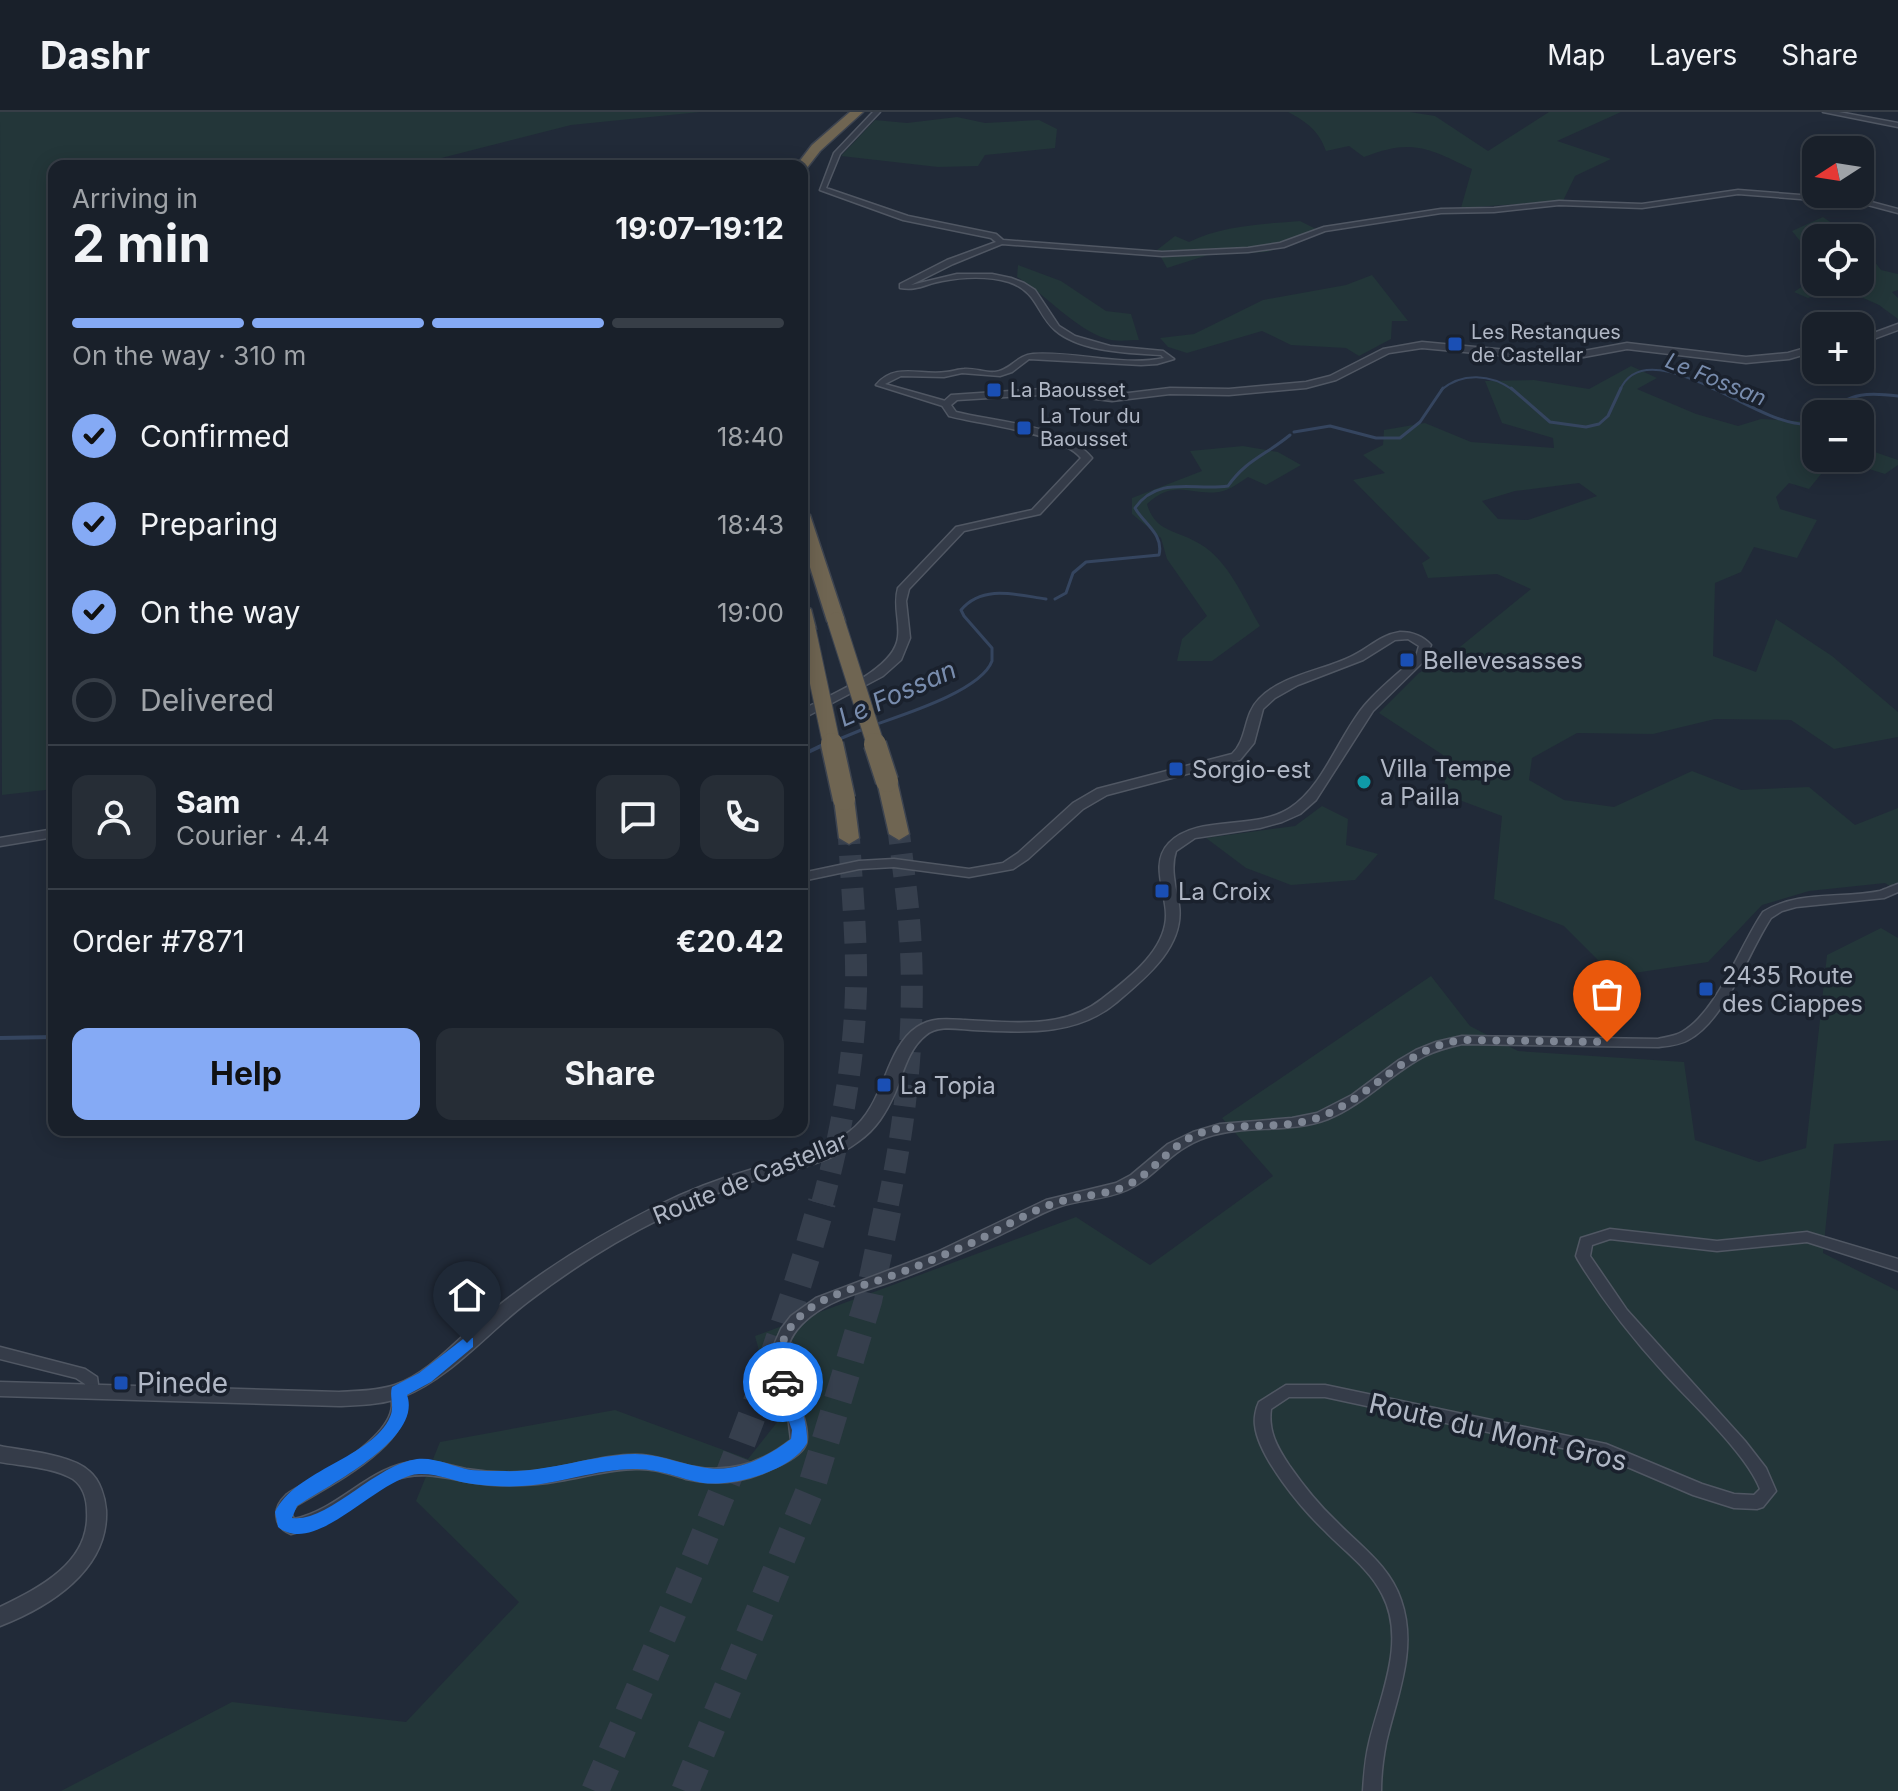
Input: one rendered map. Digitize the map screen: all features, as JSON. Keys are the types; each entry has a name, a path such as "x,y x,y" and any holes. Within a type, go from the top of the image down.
{"highway":[{"path":"795,160 819,133 846,112"},
{"path":"807,160 857,112"},
{"path":"808,534 887,781 899,834"},
{"path":"808,634 844,799 849,838"}],"street":[{"path":"877,112 837,153 822,189 906,218 980,233 1001,242 1162,254 1248,250 1281,245 1324,229 1441,211 1506,209 1559,203 1642,206 1738,192 1855,201 1898,211"},
{"path":"1827,112 1898,125"},
{"path":"808,712 879,673 897,658 904,638 900,601 904,588 960,529 1036,512 1087,458 1084,451 1065,440 965,418 952,414 946,404 880,385 887,378 964,371 999,374 1008,371 1018,360 1034,356 1133,361 1170,359 1163,353 1096,345 1059,331 1029,288 1012,280 948,277 926,281 914,288 903,286 950,262 1001,242"},
{"path":"1874,336 1898,327"},
{"path":"946,404 954,397 974,394 1057,391 1112,398 1170,391 1229,392 1306,385 1333,378 1386,351 1411,346 1562,358 1627,346 1746,360 1802,352"},
{"name":"Route de Castellar","path":"0,1389 290,1397 364,1396 398,1392 425,1377 500,1314 586,1253 659,1211 713,1188 848,1141 869,1127 881,1109 915,1032 924,1027 936,1024 1068,1023 1099,1009 1153,961 1170,934 1173,919 1166,860 1169,849 1190,835 1278,820 1301,807 1311,797 1368,709 1421,658 1425,645 1412,637 1393,637 1362,657 1281,689 1262,702 1256,711 1247,748 1236,757 1102,792 1078,806 1008,866 969,873 894,863 859,865 808,876"},
{"path":"0,842 48,834"},
{"path":"398,1392 401,1402 398,1419 384,1439 291,1500 283,1512 284,1521 291,1527 305,1526 339,1510 384,1479 417,1466 441,1468 471,1477 521,1479 635,1461 669,1465 703,1475 742,1474 772,1463 799,1443 800,1430 779,1367 780,1348 786,1333 805,1313 829,1297 958,1249 1052,1204 1108,1193 1128,1185 1144,1175 1173,1146 1189,1138 1212,1130 1298,1124 1325,1115 1416,1053 1438,1043 1462,1040 1658,1043 1683,1038 1702,1024 1717,1004 1759,927 1772,912 1796,903 1884,894 1898,888"},
{"name":"Route du Mont Gros","path":"1372,1791 1371,1768 1402,1659 1395,1602 1382,1576 1320,1516 1272,1452 1262,1425 1264,1406 1286,1391 1325,1391 1606,1451 1699,1490 1734,1501 1757,1502 1768,1491 1761,1473 1596,1280 1583,1256 1586,1242 1610,1234 1717,1246 1807,1237 1898,1265"},
{"path":"0,1353 80,1373 92,1381 92,1391"},
{"path":"0,1454 80,1473 93,1488 97,1530 76,1569 47,1594 0,1617"}],"shaded area":[{"path":"0,112 700,112 571,125 434,160 48,160 48,790 2,795"},
{"path":"1288,112 1410,112 1435,116 1488,151 1549,112 1621,112 1557,141 1611,159 1575,176 1563,201 1461,208 1472,169 1420,148 1395,148 1364,157 1349,146 1326,151 1312,128"},
{"path":"957,117 985,123 1039,120 1057,129 1055,148 985,155 978,166 938,167 841,156 875,120 907,123"},
{"path":"1823,217 1833,224 1808,224"},
{"path":"1300,221 1324,233 1267,252 1208,255 1167,268 1157,250 1175,236 1189,242 1230,229"},
{"path":"1802,226 1802,244 1792,231"},
{"path":"1874,261 1881,270 1898,274 1898,290 1892,292 1898,298 1898,319 1879,305 1859,296 1874,296"},
{"path":"1018,265 1061,281 1106,311 1131,314 1139,340 1111,340 1083,327 1017,277"},
{"path":"1372,275 1408,321 1392,321 1391,339 1359,356 1346,348 1291,345 1262,331 1187,353 1168,347 1160,338 1194,334 1263,300 1346,285"},
{"path":"1631,366 1657,378 1637,389 1696,414 1738,426 1761,419 1802,421 1802,472 1823,472 1809,489 1789,483 1776,497 1780,509 1817,520 1797,558 1754,547 1741,572 1715,583 1713,656 1756,672 1776,619 1832,656 1898,712 1898,737 1834,749 1791,720 1715,719 1653,734 1577,733 1532,758 1529,780 1564,800 1614,807 1692,771 1741,790 1809,787 1855,825 1898,808 1898,891 1885,883 1809,891 1762,905 1708,962 1614,976 1564,926 1494,899 1502,816 1438,792 1445,782 1443,755 1379,713 1419,673 1455,651 1531,589 1497,574 1428,578 1422,563 1430,558 1353,480 1385,473 1363,455 1383,445 1384,430 1425,423 1471,442 1554,448 1553,438 1502,423 1485,381 1534,380 1589,389","holes":["1579,483 1597,496 1528,520 1498,519 1482,501 1515,491"]},
{"path":"1243,446 1278,452 1301,465 1266,485 1248,477 1223,491 1174,490 1157,496 1147,504 1161,526 1192,539 1219,560 1260,626 1212,661 1177,661 1182,639 1207,616 1167,559 1161,538 1132,514 1132,498 1202,471 1190,451"},
{"path":"1874,452 1898,460 1898,465 1885,474 1874,471"},
{"path":"1322,806 1348,819 1346,845 1378,854 1355,880 1291,885 1246,868 1206,838 1295,826"},
{"path":"1881,928 1898,938 1898,1140 1834,1144 1823,1253 1898,1291 1898,1791 61,1791 232,1702 406,1722 519,1602 416,1501 440,1442 615,1410 748,1459 778,1421 755,1336 1076,1217 1150,1265 1273,1176 1222,1118 1431,976 1470,1026 1518,1051 1684,1062 1695,1140 1759,1162 1806,1148 1827,955"}],"waterway":[{"name":"Le Fossan","path":"1620,390 1628,378 1651,370 1678,374 1717,390"},
{"name":"Le Fossan","path":"1442,389 1458,380 1477,377 1513,390"},
{"name":"Le Fossan","path":"1511,388 1550,422 1586,427 1599,424 1608,416 1620,390"},
{"name":"Le Fossan","path":"1712,388 1776,418 1802,424"},
{"name":"Le Fossan","path":"1294,432 1330,426 1376,438 1400,438 1420,422 1442,389"},
{"name":"Le Fossan","path":"1847,400 1870,394 1898,396"},
{"name":"Le Fossan","path":"1055,599 1066,593 1073,573 1086,562 1159,555 1156,535 1135,508 1154,491 1177,486 1228,486 1249,464 1290,435"},
{"name":"Le Fossan","path":"874,725 957,692 985,672 992,661 992,648 961,610 970,602 1001,593 1046,599"},
{"name":"Le Fossan","path":"837,740 866,728"},
{"name":"Le Fossan","path":"808,752 825,744 821,746"},
{"name":"Le Fossan","path":"0,1038 48,1037"}],"tunnel":[{"path":"888,1204 905,1103 911,1035 912,967 899,834"},
{"path":"822,1204 845,1099 855,1018 856,953 849,838"},
{"path":"595,1791 748,1427 800,1278 822,1202"},
{"path":"685,1791 812,1485 868,1301 889,1202"}],"way so far":[{"path":"783,1382 779,1367 780,1348 786,1333 805,1313 829,1297 896,1274 1052,1204 1108,1193 1128,1185 1144,1175 1173,1146 1189,1138 1212,1130 1298,1124 1325,1115 1416,1053 1438,1043 1462,1040 1607,1042"}],"place":[{"name":"Les Restanques de Castellar","path":"1455,344"},
{"name":"La Baousset","path":"994,390"},
{"name":"La Tour du Baousset","path":"1024,428"},
{"name":"Bellevesasses","path":"1407,660"},
{"name":"Sorgio-est","path":"1176,769"},
{"name":"Villa Tempe a Pailla","path":"1364,782"},
{"name":"La Croix","path":"1162,891"},
{"name":"2435 Route des Ciappes","path":"1706,989"},
{"name":"La Topia","path":"884,1085"},
{"name":"Pinede","path":"121,1383"}],"route":[{"path":"467,1343 425,1377 398,1392 401,1402 398,1419 384,1439 291,1500 283,1512 284,1521 291,1527 305,1526 339,1510 384,1479 417,1466 441,1468 471,1477 521,1479 635,1461 669,1465 703,1475 742,1474 772,1463 799,1443 800,1430 783,1382"}]}
